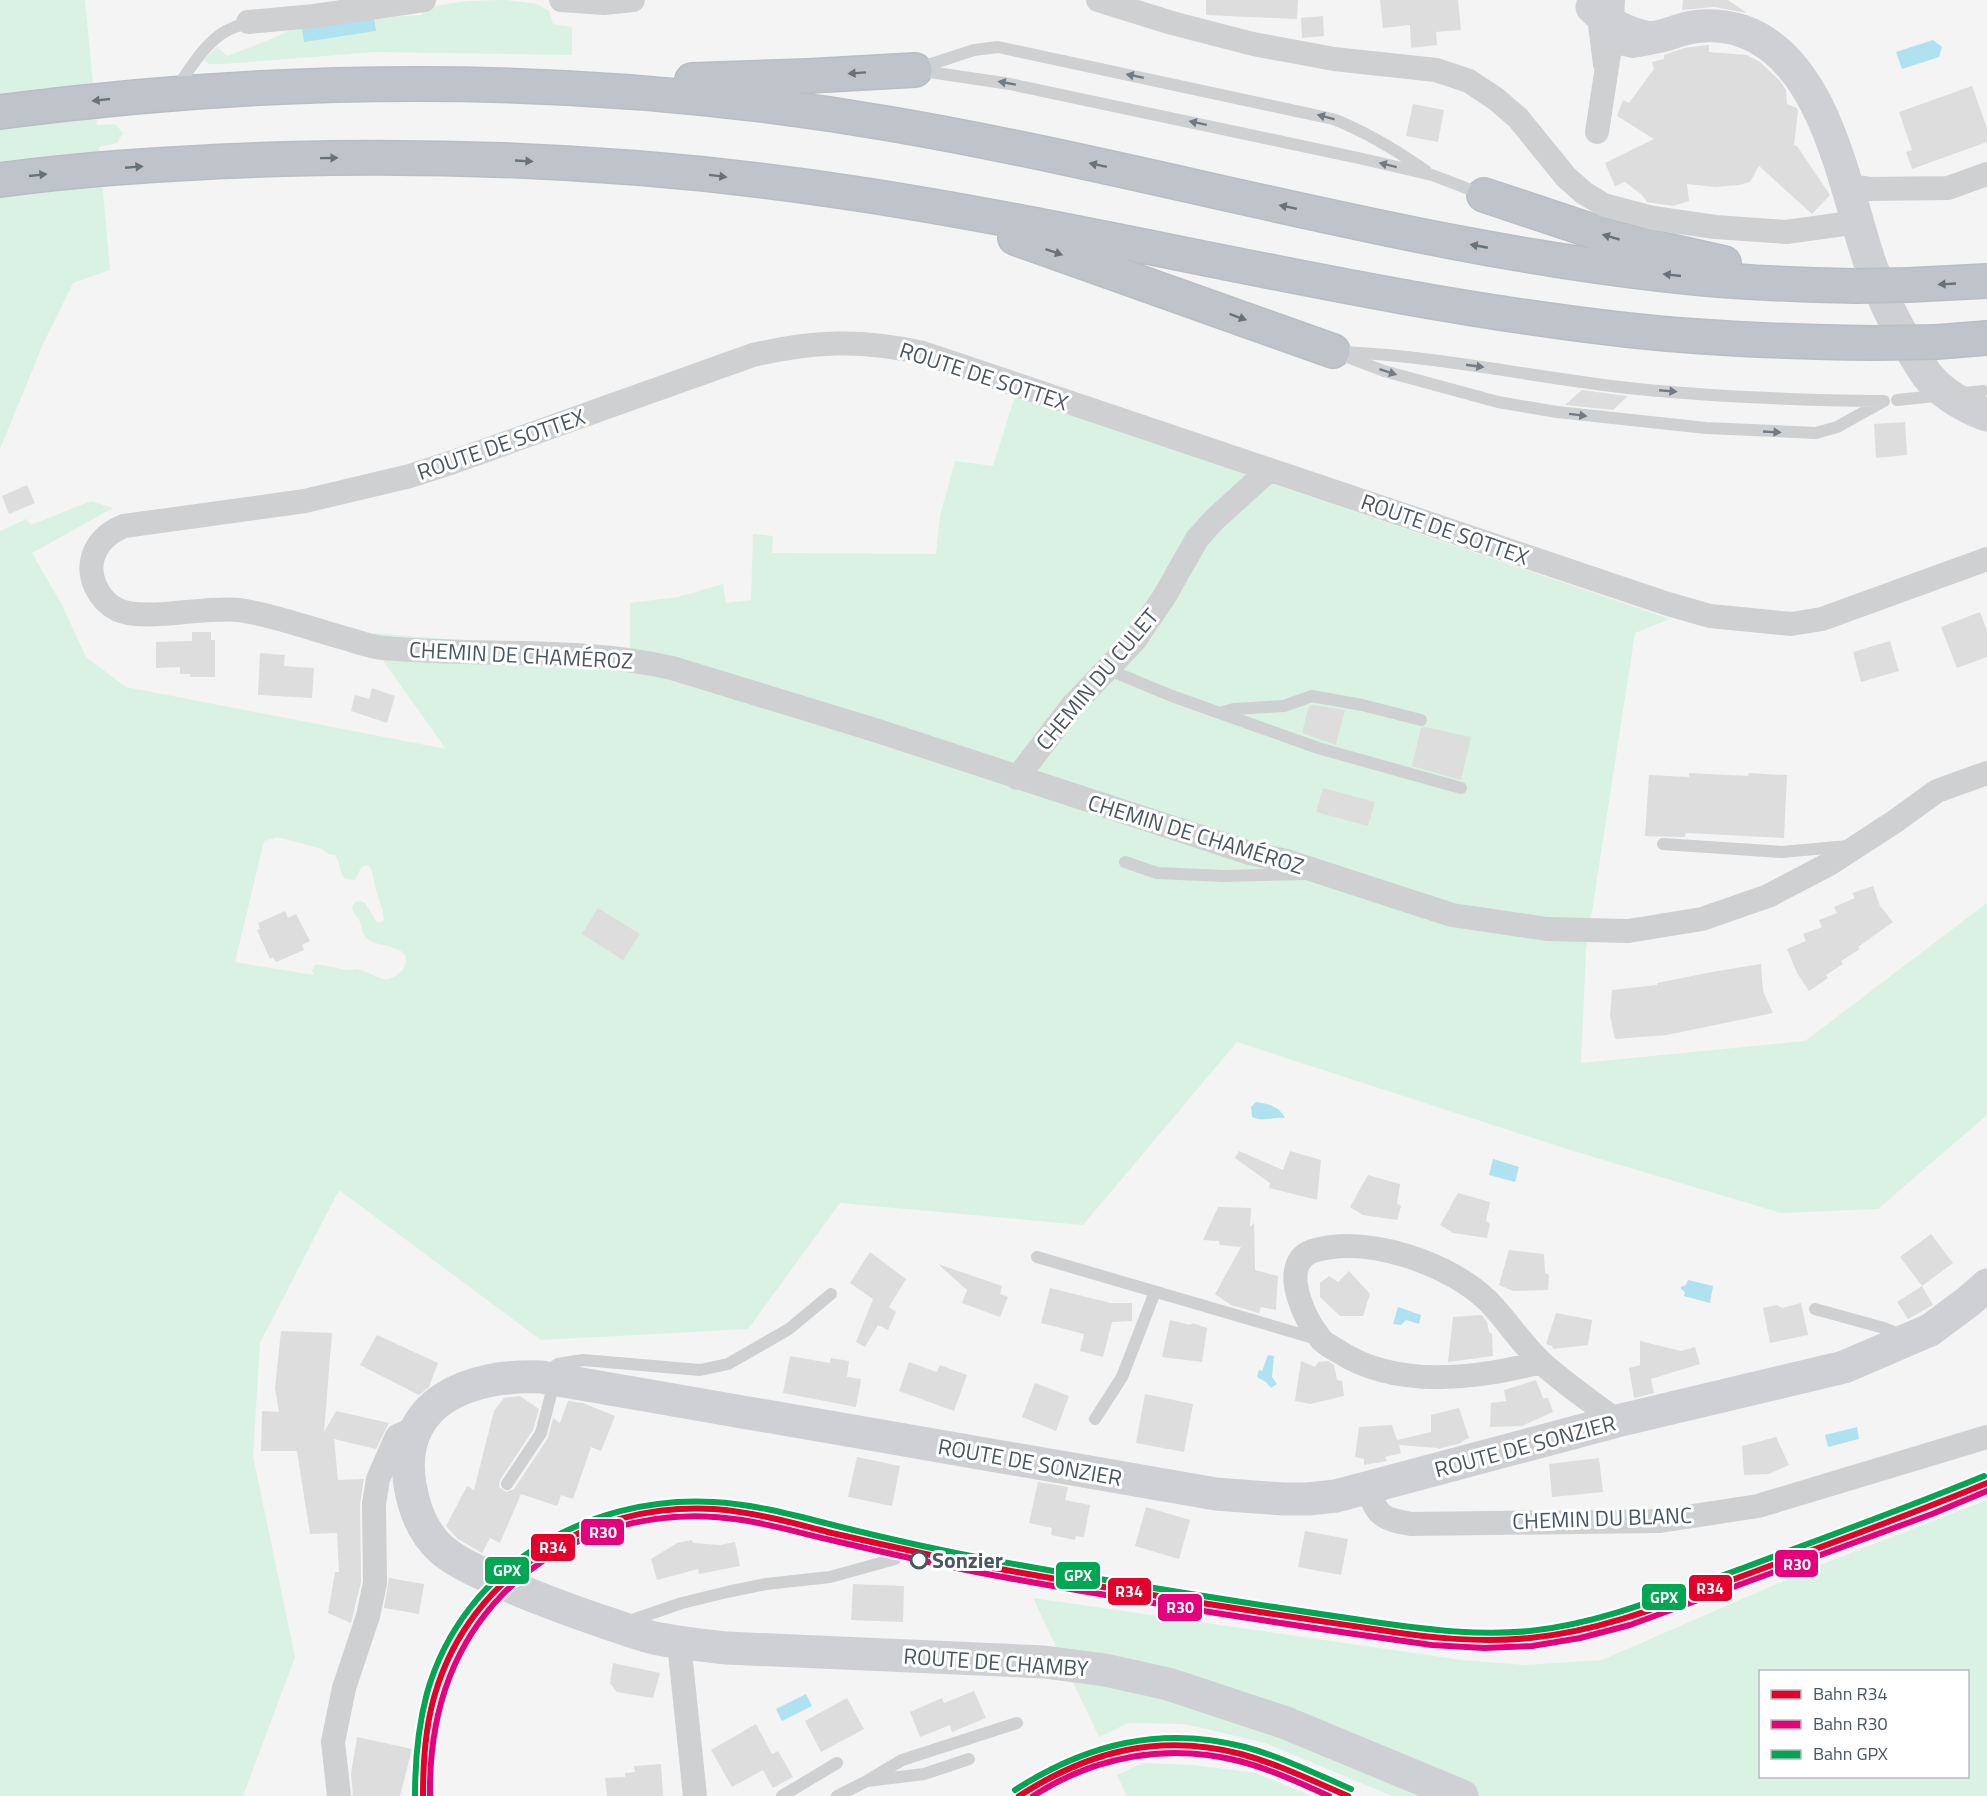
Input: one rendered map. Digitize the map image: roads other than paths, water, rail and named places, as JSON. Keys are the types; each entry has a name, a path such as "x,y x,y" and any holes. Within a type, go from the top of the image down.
{"highway":[{"path":"0,112 167,93 299,86 521,85 808,76 915,69"},
{"path":"521,85 659,93 805,110 891,124 1020,148 1402,232 1519,254 1637,272 1700,279 1853,279"},
{"path":"0,180 203,162 340,158 512,161 710,175 850,192 1385,293 1504,313 1628,330 1794,342 1937,342 1987,338"},
{"path":"1484,195 1612,238 1853,279 1908,285 1987,281"},
{"path":"920,204 1333,351"}],"street":[{"path":"248,22 314,16 424,0"},
{"path":"561,0 604,3 628,1"},
{"path":"1098,0 1172,23 1253,44 1334,59 1436,70 1469,81 1496,99 1518,118 1566,177 1584,193 1605,205 1653,218 1715,227 1786,232 1858,222"},
{"path":"1598,2 1611,24 1622,31 1657,37 1683,29 1717,26 1741,31 1761,39 1792,64 1815,102 1848,186 1858,222 1853,279 1895,323 1928,376 1952,397 1986,399"},
{"path":"1597,132 1610,46 1598,2"},
{"path":"1848,186 1870,189 1948,188 1987,174"},
{"name":"ROUTE DE SOTTEX","path":"380,648 241,610 209,609 128,614 108,604 100,596 91,570 94,555 104,538 124,526 305,501 410,476 753,355 785,347 856,342 892,346 923,353 1668,604 1710,616 1791,624 1822,619 1987,559"},
{"name":"CHEMIN DU CULET","path":"1017,778 1072,706 1135,640 1164,597 1197,538 1269,470"},
{"name":"CHEMIN DE CHAMÉROZ","path":"380,648 447,652 563,653 639,660 878,731 1250,853 1286,861 1452,915 1547,929 1628,931 1702,920 1768,896 1831,863 1937,791 1987,773"},
{"path":"1541,1362 1505,1371 1441,1377 1393,1374 1352,1360 1321,1340 1301,1305 1294,1275 1297,1264 1311,1251 1341,1245 1396,1252 1420,1260 1470,1287 1488,1301 1541,1362 1617,1421"},
{"name":"ROUTE DE SONZIER","path":"654,1637 525,1593 470,1568 442,1550 425,1530 413,1502 409,1478 410,1449 422,1419 433,1406 457,1389 513,1376 548,1377 1216,1494 1308,1499 1368,1488 1617,1421 1844,1367 1930,1330 1970,1301 1987,1285"},
{"path":"339,1796 333,1742 344,1688 368,1616 375,1582 374,1504 378,1479 397,1436 418,1427"},
{"name":"CHEMIN DU BLANC","path":"1368,1488 1376,1509 1387,1519 1411,1524 1660,1521 1758,1506 1987,1437"},
{"path":"654,1637 695,1796"},
{"name":"ROUTE DE CHAMBY","path":"654,1637 737,1648 1044,1662 1105,1670 1168,1684 1286,1723 1462,1796"}],"lane":[{"path":"1598,2 1601,76 1605,79"},
{"path":"167,93 219,36 227,30 248,22"},
{"path":"1610,46 1632,52 1648,50 1657,37"},
{"path":"915,69 983,48 1008,50 1333,119 1359,129 1385,143 1432,175"},
{"path":"915,69 1010,84 1363,159 1432,175 1484,195"},
{"path":"1333,351 1384,371 1498,402 1557,412 1706,428 1816,433 1837,427 1884,401"},
{"path":"1333,351 1388,354 1619,387 1709,395 1884,401 1986,399"},
{"path":"1107,669 1172,696 1318,748 1461,788"},
{"path":"1222,713 1234,709 1284,706 1312,696 1362,705 1421,720"},
{"path":"1663,844 1782,852 1858,846"},
{"path":"1125,862 1157,873 1190,875 1321,873"},
{"path":"1037,1257 1321,1340"},
{"path":"1095,1419 1122,1377 1155,1292"},
{"path":"507,1484 541,1432 548,1377 558,1364 583,1360 700,1370 728,1364 789,1329 831,1294"},
{"path":"1815,1309 1884,1328 1910,1339"},
{"path":"654,1637 635,1619 682,1603 766,1584 830,1577 895,1559"},
{"path":"837,1796 902,1760 1017,1722"},
{"path":"867,1781 924,1774 969,1759"},
{"path":"782,1796 837,1763"}],"water":[{"path":"374,18 376,31 304,42 302,29"},
{"path":"1933,40 1942,47 1939,57 1902,69 1896,52"},
{"path":"1256,1102 1273,1106 1285,1118 1252,1117 1251,1107"},
{"path":"1493,1159 1519,1167 1515,1182 1489,1175"},
{"path":"1688,1280 1713,1286 1710,1303 1684,1296 1685,1292 1681,1287 1686,1285"},
{"path":"1398,1307 1421,1315 1419,1324 1406,1320 1401,1325 1393,1324"},
{"path":"1268,1355 1274,1356 1272,1377 1277,1384 1271,1388 1257,1377"},
{"path":"1857,1427 1859,1439 1828,1447 1825,1435"},
{"path":"806,1694 812,1706 782,1721 776,1709"}],"rail line":[{"name":"GPX","path":"415,1796 418,1744 427,1693 444,1648 469,1609 500,1575 536,1548 577,1526 620,1511 666,1503 713,1502 743,1505 872,1535 1040,1569 1284,1609 1418,1628 1474,1633 1530,1631 1558,1627 1638,1606 1984,1476"},
{"name":"R34","path":"423,1796 425,1744 435,1694 452,1651 476,1613 507,1580 542,1553 581,1532 624,1518 668,1510 729,1510 950,1559 1087,1584 1399,1633 1492,1640 1558,1634 1614,1622 1868,1530 1987,1483"},
{"name":"R30","path":"430,1796 433,1741 438,1714 456,1663 468,1639 484,1616 502,1595 554,1554 582,1539 613,1528 644,1521 676,1517 742,1520 940,1565 1057,1587 1432,1645 1484,1648 1532,1646 1580,1638 1630,1625 1932,1514 1987,1491"},
{"name":"GPX","path":"1015,1790 1042,1774 1097,1750 1154,1739 1184,1738 1214,1741 1259,1751 1351,1789"},
{"name":"R34","path":"1019,1796 1045,1780 1098,1757 1153,1746 1182,1745 1211,1748 1255,1758 1348,1796"},
{"name":"R30","path":"1033,1796 1081,1771 1106,1763 1132,1757 1185,1753 1251,1764 1329,1796"}],"place":[{"name":"Sonzier","path":"919,1560"}]}
